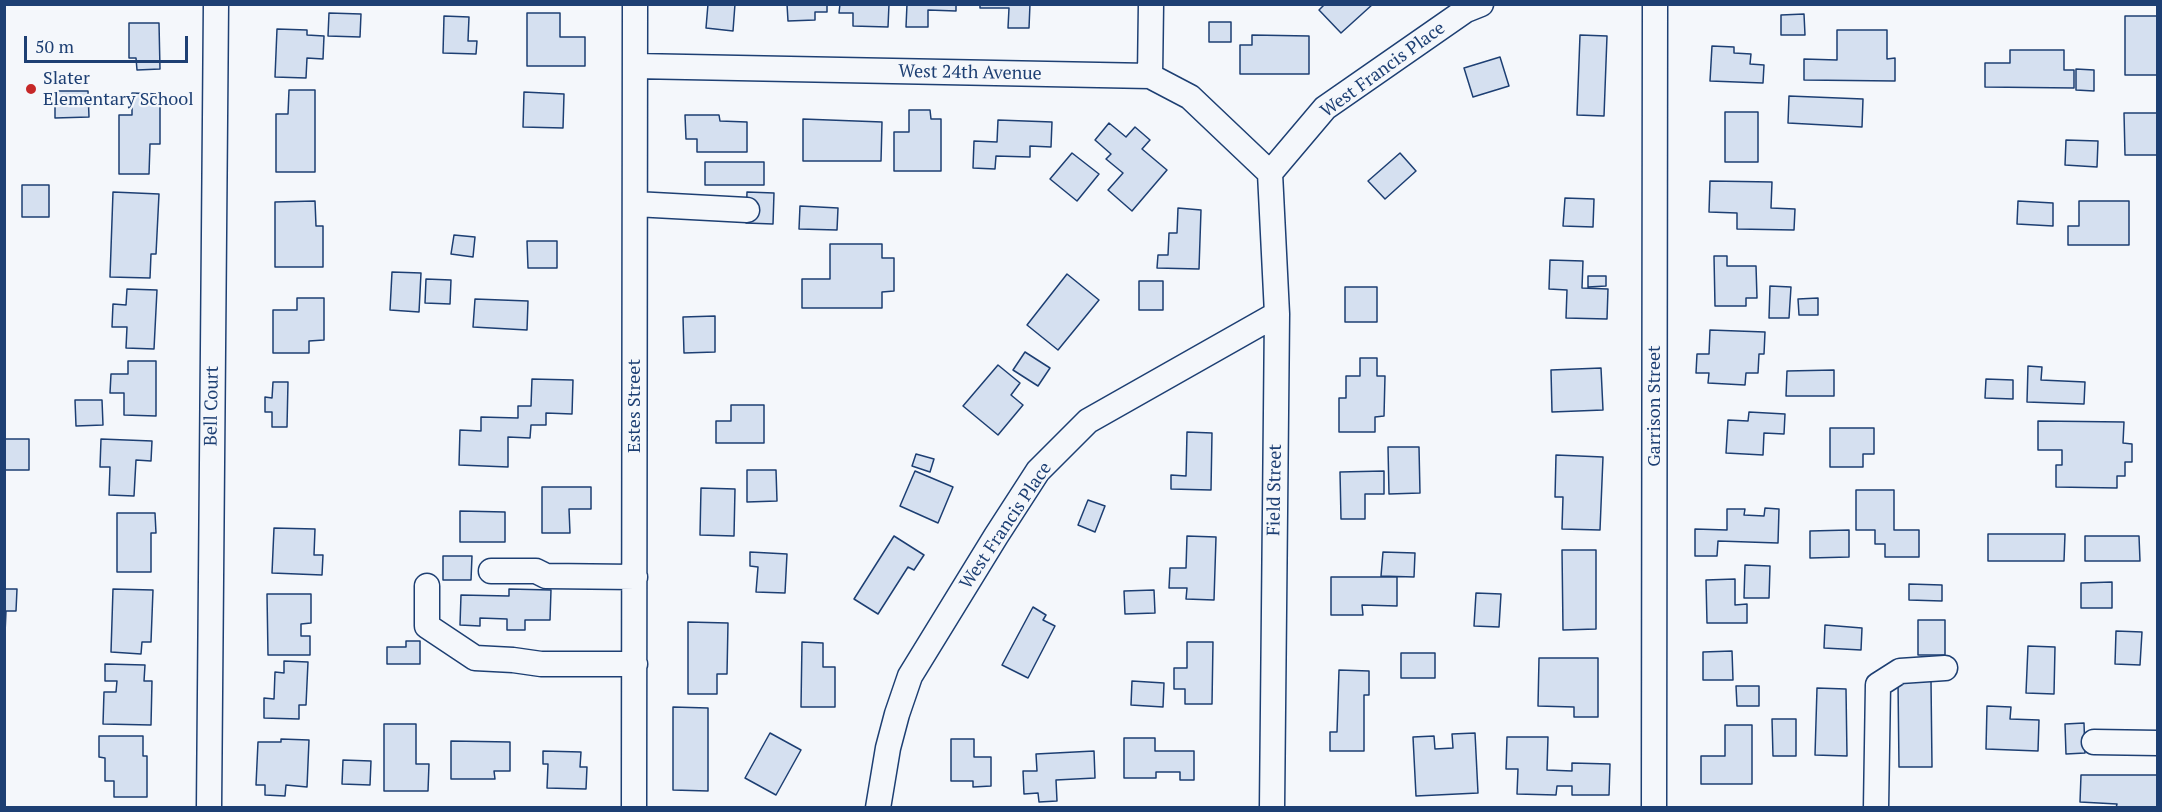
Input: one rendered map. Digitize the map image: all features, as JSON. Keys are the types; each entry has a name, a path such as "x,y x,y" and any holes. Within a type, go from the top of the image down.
{"street":[{"name":"Bell Court","path":"209,807 216,4"},
{"name":"Estes Street","path":"634,807 635,4"},
{"path":"1150,76 1151,4"},
{"name":"West Francis Place","path":"1270,173 1325,108 1466,10 1481,4"},
{"name":"Garrison Street","path":"1654,807 1655,4"},
{"name":"West 24th Avenue","path":"635,66 1150,76 1190,97 1270,173"},
{"name":"Field Street","path":"1270,173 1276,314 1272,807"},
{"path":"635,204 747,210"},
{"name":"West Francis Place","path":"878,807 888,748 910,676 1038,471 1088,421 1276,314"},
{"path":"491,571 536,571 546,576 635,577"},
{"path":"428,586 427,626 475,657 541,664 635,664"},
{"path":"1876,807 1878,685 1900,671 1945,668"},
{"path":"2094,742 2157,743"}],"building":[{"path":"708,4 735,4 733,31 706,28"},
{"path":"787,4 827,4 827,12 815,12 815,20 788,21"},
{"path":"840,4 889,4 888,27 853,26 853,13 839,13"},
{"path":"907,4 956,4 956,11 928,10 928,27 906,27"},
{"path":"980,4 1030,4 1029,28 1008,28 1009,8 980,8"},
{"path":"1325,4 1373,4 1341,33 1319,10"},
{"path":"329,13 361,14 360,37 328,36"},
{"path":"527,13 560,13 560,37 585,37 585,66 527,66"},
{"path":"1804,14 1805,35 1781,35 1781,15"},
{"path":"444,16 469,17 468,41 477,41 476,54 443,53"},
{"path":"2125,16 2158,16 2158,75 2125,75"},
{"path":"1209,22 1231,22 1231,42 1209,42"},
{"path":"129,23 159,23 160,69 137,70 136,58 129,58"},
{"path":"277,29 307,30 307,35 324,36 323,59 307,58 306,78 275,77"},
{"path":"1837,30 1887,30 1887,59 1895,58 1895,81 1804,80 1804,59 1837,60"},
{"path":"1252,35 1309,36 1309,74 1240,74 1240,45 1252,45"},
{"path":"1580,35 1607,36 1604,116 1577,115"},
{"path":"1712,46 1734,47 1734,53 1751,54 1750,64 1764,65 1763,83 1710,81"},
{"path":"2010,50 2064,50 2064,70 2074,70 2074,88 1985,87 1985,63 2010,63"},
{"path":"1500,57 1509,86 1473,97 1464,68"},
{"path":"2076,69 2094,70 2094,91 2076,90"},
{"path":"289,90 315,90 315,172 276,172 276,114 288,114"},
{"path":"55,91 88,91 89,117 55,118"},
{"path":"524,92 564,94 563,128 523,127"},
{"path":"132,93 160,94 160,144 150,144 149,174 119,174 119,115 132,115"},
{"path":"1789,96 1863,99 1862,127 1788,123"},
{"path":"909,110 930,110 931,119 941,119 941,171 894,171 894,132 909,132"},
{"path":"1725,112 1758,112 1758,162 1725,162"},
{"path":"2124,113 2158,113 2158,155 2125,155"},
{"path":"685,115 719,115 720,121 747,122 747,152 697,152 697,139 686,139"},
{"path":"803,119 882,122 881,161 803,161"},
{"path":"998,120 1052,122 1051,147 1030,146 1030,157 996,156 995,169 973,168 974,141 997,142"},
{"path":"1109,123 1126,137 1135,127 1150,140 1142,149 1167,170 1132,211 1108,190 1123,173 1106,159 1111,154 1095,140"},
{"path":"2066,140 2098,141 2097,167 2065,165"},
{"path":"1072,153 1099,174 1077,201 1050,179"},
{"path":"1400,153 1416,171 1385,199 1368,181"},
{"path":"705,162 764,162 764,185 705,185"},
{"path":"1710,181 1772,182 1771,208 1795,209 1794,230 1737,229 1737,213 1709,212"},
{"path":"22,185 49,185 49,217 22,217"},
{"path":"113,192 159,194 156,254 151,254 150,278 110,277"},
{"path":"747,192 774,193 773,224 746,223"},
{"path":"1565,198 1594,199 1593,227 1563,226"},
{"path":"315,201 316,226 323,226 323,267 275,267 275,202"},
{"path":"2018,201 2053,203 2053,226 2017,224"},
{"path":"2079,201 2129,201 2129,245 2068,245 2068,226 2079,226"},
{"path":"800,206 838,208 837,230 799,229"},
{"path":"1178,208 1201,210 1199,269 1157,268 1158,255 1168,255 1169,233 1177,233"},
{"path":"454,235 475,237 473,257 451,254"},
{"path":"527,241 557,241 557,268 528,268"},
{"path":"830,244 882,244 882,258 894,258 894,291 882,292 882,308 802,308 802,279 830,279"},
{"path":"1714,256 1727,256 1727,266 1756,266 1757,298 1746,298 1746,306 1715,306"},
{"path":"1550,260 1583,261 1582,288 1608,289 1607,319 1566,318 1567,290 1549,289"},
{"path":"392,272 421,273 419,312 390,310"},
{"path":"1067,274 1099,300 1058,350 1027,325"},
{"path":"1588,276 1606,276 1606,286 1588,287"},
{"path":"426,279 451,280 450,304 425,303"},
{"path":"1139,281 1163,281 1163,310 1139,310"},
{"path":"1770,286 1791,287 1789,318 1769,318"},
{"path":"1345,287 1377,287 1377,322 1345,322"},
{"path":"127,289 157,290 154,349 126,348 127,327 112,327 113,304 126,305"},
{"path":"297,298 324,298 324,340 309,341 309,353 273,353 273,310 297,310"},
{"path":"1818,298 1818,315 1799,315 1798,299"},
{"path":"475,299 528,301 527,330 473,327"},
{"path":"715,316 715,352 684,353 683,317"},
{"path":"1710,330 1765,332 1764,354 1759,354 1758,373 1746,373 1745,385 1708,383 1709,373 1696,373 1697,354 1709,354"},
{"path":"1025,352 1050,368 1038,386 1013,370"},
{"path":"1360,358 1377,358 1377,376 1385,376 1384,416 1375,417 1375,432 1339,432 1339,398 1346,398 1346,376 1360,376"},
{"path":"128,361 156,361 156,416 124,415 124,393 110,393 111,374 128,374"},
{"path":"998,365 1020,383 1011,395 1023,405 998,435 963,406"},
{"path":"2028,366 2042,367 2041,380 2085,382 2084,404 2027,402"},
{"path":"1601,368 1603,410 1552,412 1551,370"},
{"path":"1834,370 1834,396 1786,396 1787,371"},
{"path":"532,379 573,380 572,414 546,413 546,425 531,425 530,438 508,437 508,467 459,465 460,430 481,431 481,417 518,418 518,406 531,406"},
{"path":"1986,379 2013,380 2013,399 1985,398"},
{"path":"273,382 288,382 287,427 272,427 272,412 265,412 265,397 272,398"},
{"path":"75,400 102,400 103,425 76,426"},
{"path":"731,405 764,405 764,443 716,443 716,421 731,421"},
{"path":"1749,412 1785,414 1784,434 1764,433 1763,455 1726,453 1728,420 1748,421"},
{"path":"2038,421 2124,422 2123,443 2132,444 2132,462 2125,462 2125,476 2117,476 2117,488 2056,487 2056,465 2062,465 2062,450 2038,450"},
{"path":"1830,428 1874,428 1874,454 1863,454 1863,467 1830,467"},
{"path":"1187,432 1212,433 1211,490 1171,489 1171,475 1186,476"},
{"path":"4,439 29,439 29,470 4,470"},
{"path":"101,439 152,441 151,461 136,460 134,496 109,495 110,467 100,467"},
{"path":"1388,447 1419,447 1420,493 1389,494"},
{"path":"916,454 934,459 930,472 912,466"},
{"path":"1556,455 1603,457 1600,530 1562,529 1563,497 1555,497"},
{"path":"747,470 776,470 777,501 747,502"},
{"path":"915,471 953,487 938,523 900,506"},
{"path":"1384,471 1384,494 1365,494 1365,519 1341,519 1340,472"},
{"path":"542,487 591,487 591,509 569,509 570,533 542,533"},
{"path":"701,488 735,489 734,536 700,535"},
{"path":"1856,490 1894,490 1894,530 1919,530 1919,557 1885,557 1885,544 1875,544 1875,530 1856,530"},
{"path":"1088,500 1105,506 1095,532 1078,525"},
{"path":"1765,508 1779,509 1778,543 1718,541 1717,556 1695,556 1695,529 1727,530 1727,509 1745,509 1744,515 1764,516"},
{"path":"460,511 505,512 505,542 460,542"},
{"path":"117,513 155,513 156,533 151,533 151,572 117,572"},
{"path":"274,528 315,529 314,555 323,555 322,575 272,573"},
{"path":"1849,530 1849,557 1810,558 1810,531"},
{"path":"1988,534 2065,534 2064,561 1988,561"},
{"path":"894,536 924,555 914,570 908,567 878,614 854,599"},
{"path":"1187,536 1216,537 1214,600 1186,599 1187,588 1169,588 1170,568 1186,568"},
{"path":"2085,536 2139,536 2140,561 2085,561"},
{"path":"1562,550 1596,550 1596,629 1563,630"},
{"path":"750,552 787,554 785,593 756,592 758,567 750,566"},
{"path":"1383,552 1415,553 1414,577 1381,576"},
{"path":"443,556 472,556 471,580 443,580"},
{"path":"1745,565 1770,566 1769,598 1744,598"},
{"path":"1331,577 1397,577 1397,606 1362,605 1363,615 1331,615"},
{"path":"1735,579 1735,605 1747,604 1747,623 1707,623 1706,580"},
{"path":"2112,582 2112,608 2081,608 2081,583"},
{"path":"1909,584 1942,585 1942,601 1909,600"},
{"path":"4,589 17,589 16,611 6,611 4,656"},
{"path":"113,589 153,590 151,642 142,642 141,654 111,652"},
{"path":"509,589 551,590 550,620 525,620 525,630 507,630 507,619 480,618 480,626 460,625 461,595 509,596"},
{"path":"1154,590 1155,613 1125,614 1124,591"},
{"path":"1476,593 1501,594 1499,627 1474,626"},
{"path":"267,594 311,594 311,623 301,624 301,636 310,636 310,655 268,655"},
{"path":"1033,607 1046,615 1043,620 1055,626 1028,678 1002,665"},
{"path":"1918,620 1945,620 1945,655 1918,655"},
{"path":"688,622 728,623 727,674 717,674 717,694 688,694"},
{"path":"1825,625 1862,628 1861,650 1824,648"},
{"path":"2116,631 2142,632 2140,665 2115,664"},
{"path":"406,641 420,641 420,664 387,664 387,647 406,647"},
{"path":"802,642 823,643 823,667 835,667 835,707 801,707"},
{"path":"1187,642 1213,642 1212,704 1185,704 1185,689 1174,689 1174,668 1187,668"},
{"path":"2028,646 2055,647 2054,694 2026,693"},
{"path":"1732,651 1733,680 1703,680 1703,652"},
{"path":"1401,653 1435,653 1435,678 1401,678"},
{"path":"1539,658 1598,658 1598,717 1574,717 1574,707 1538,706"},
{"path":"284,661 308,662 306,705 299,705 299,719 264,718 264,698 274,699 275,672 284,673"},
{"path":"105,664 145,665 144,681 152,681 151,725 103,724 104,692 116,692 117,681 105,681"},
{"path":"1339,670 1369,671 1369,695 1364,695 1364,751 1330,751 1330,732 1337,732"},
{"path":"1132,681 1164,683 1163,707 1131,705"},
{"path":"1931,681 1932,767 1899,767 1898,682"},
{"path":"1736,686 1759,686 1759,706 1737,706"},
{"path":"1817,688 1846,689 1847,756 1815,755"},
{"path":"1987,706 2011,707 2010,719 2039,720 2038,751 1986,749"},
{"path":"673,707 708,708 708,791 673,790"},
{"path":"1772,719 1796,719 1796,756 1773,756"},
{"path":"2084,723 2085,753 2066,754 2065,724"},
{"path":"384,724 416,724 416,764 429,764 428,791 384,791"},
{"path":"1725,725 1752,725 1752,784 1701,784 1701,756 1725,756"},
{"path":"770,733 801,750 776,795 745,778"},
{"path":"1475,733 1478,793 1416,796 1413,737 1434,736 1435,749 1453,748 1452,734"},
{"path":"99,736 143,736 143,756 147,756 147,797 114,797 114,781 105,781 105,758 99,757"},
{"path":"1507,737 1548,737 1547,770 1572,771 1572,763 1610,764 1609,795 1572,795 1572,786 1557,786 1556,795 1517,794 1518,769 1506,769"},
{"path":"1124,738 1155,738 1155,751 1194,751 1194,780 1180,780 1180,772 1156,772 1156,778 1124,778"},
{"path":"281,739 309,740 307,787 286,785 285,796 265,795 265,785 256,785 258,742 281,742"},
{"path":"951,739 974,739 974,757 991,757 991,786 973,787 973,781 951,781"},
{"path":"451,741 510,742 510,771 494,771 495,779 451,779"},
{"path":"543,751 581,752 580,767 587,767 586,789 547,788 548,764 543,764"},
{"path":"1094,751 1095,778 1056,780 1057,801 1039,802 1038,793 1024,794 1023,771 1037,771 1036,754"},
{"path":"343,760 371,761 370,785 342,784"},
{"path":"2081,775 2158,775 2158,808 2116,808 2117,804 2080,802"}],"place":[{"name":"Slater Elementary School","path":"31,89"}]}
